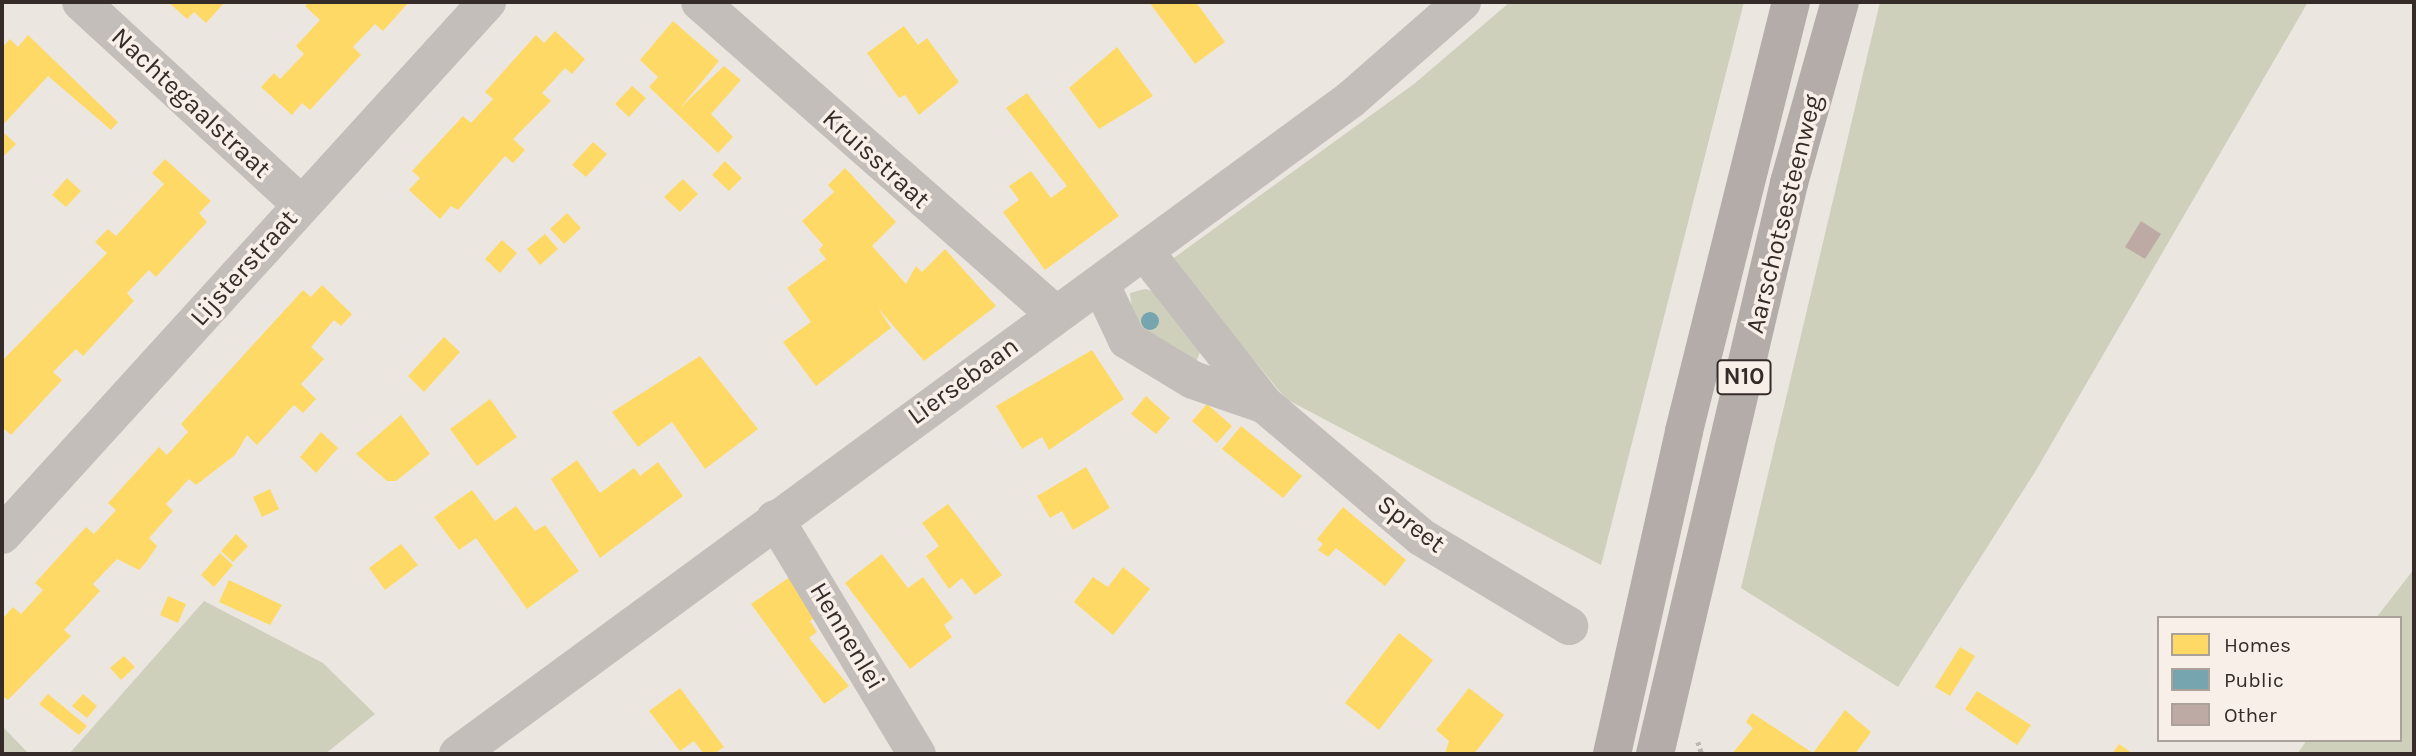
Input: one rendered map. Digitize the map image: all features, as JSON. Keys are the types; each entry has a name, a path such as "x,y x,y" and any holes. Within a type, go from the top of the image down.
{"main road":[{"name":"Aarschotsesteenweg","path":"1612,754 1684,431 1791,2"},
{"name":"Aarschotsesteenweg","path":"1655,754 1789,183 1840,2"}],"street":[{"name":"Nachtegaalstraat","path":"81,2 302,205"},
{"name":"Lijsterstraat","path":"2,536 487,2"},
{"name":"Kruisstraat","path":"700,2 1054,313"},
{"name":"Liersebaan","path":"458,754 1054,313 1101,285 1350,100 1462,2"},
{"name":"Spreet","path":"1144,252 1265,405 1421,537 1569,626"},
{"name":"Spreet","path":"1101,285 1127,340 1193,380 1265,405"},
{"name":"Hennenlei","path":"775,519 917,754"}],"green space":[{"path":"1510,2 1744,2 1601,565 1286,399 1171,260 1414,84"},
{"path":"1880,2 2308,2 2035,472 1898,687 1741,588"},
{"path":"1145,289 1164,294 1200,352 1196,362 1161,351 1133,317 1130,293"},
{"path":"2414,569 2414,754 2297,754 2306,742 2402,742 2402,616 2378,616"},
{"path":"204,601 323,663 375,714 325,754 69,754"},
{"path":"2,726 29,754 2,754"}],"building: Homes":[{"path":"168,2 225,2 206,23 194,12 187,19"},
{"path":"309,2 409,2 383,31 375,24 353,47 361,55 310,110 302,103 292,115 261,87 274,73 280,79 304,54 296,46 320,20 305,6"},
{"path":"1149,2 1196,2 1225,42 1195,64"},
{"path":"673,21 719,61 680,108 724,66 741,80 711,114 733,137 718,153 649,87 658,77 640,60"},
{"path":"904,26 918,45 927,38 959,82 919,115 905,95 899,98 867,53"},
{"path":"555,31 585,59 572,74 565,68 542,93 551,101 513,139 525,150 513,163 505,156 458,210 451,206 440,219 409,190 420,178 412,171 463,116 471,123 493,99 485,92 536,35 544,43"},
{"path":"28,35 118,122 111,130 48,76 2,126 2,48 10,39 18,47"},
{"path":"1117,47 1153,96 1099,129 1069,88"},
{"path":"632,86 646,98 629,117 615,104"},
{"path":"1027,93 1119,216 1045,270 1003,212 1019,200 1009,186 1031,171 1051,198 1067,186 1006,108"},
{"path":"2,131 16,144 2,158"},
{"path":"593,142 607,154 586,177 572,165"},
{"path":"165,159 211,201 199,213 207,222 156,277 149,270 127,293 134,301 83,356 76,349 53,372 62,380 11,435 2,427 2,361 107,253 95,242 108,229 116,236 164,184 152,173"},
{"path":"725,161 742,178 729,191 712,175"},
{"path":"845,168 896,222 872,246 906,284 916,266 922,272 945,249 996,306 924,361 878,308 891,328 816,386 783,342 811,322 787,288 826,259 819,250 823,245 802,221 834,192 828,185"},
{"path":"67,178 81,191 66,207 52,195"},
{"path":"683,179 698,194 680,212 664,197"},
{"path":"567,213 581,228 564,244 550,229"},
{"path":"545,234 558,249 540,265 527,249"},
{"path":"502,240 517,253 500,273 485,259"},
{"path":"322,285 352,314 341,326 334,320 311,347 324,359 301,384 316,399 303,413 294,405 257,445 247,435 235,455 196,485 189,479 166,504 173,511 149,538 157,546 147,561 139,570 117,559 93,584 100,591 64,630 71,636 8,700 2,696 2,619 13,607 21,614 43,590 35,583 86,527 94,534 116,510 108,503 159,447 167,455 178,443 188,432 181,424 303,290 311,297"},
{"path":"444,337 460,352 424,392 408,376"},
{"path":"1092,350 1124,399 1049,450 1042,437 1022,449 996,406"},
{"path":"700,356 758,429 705,469 672,422 638,447 612,412"},
{"path":"1146,396 1170,418 1156,434 1131,414"},
{"path":"490,399 517,437 477,466 450,429"},
{"path":"1207,404 1232,426 1217,443 1192,421"},
{"path":"401,415 430,454 396,481 387,481 356,454"},
{"path":"1241,426 1302,476 1283,498 1222,449"},
{"path":"321,432 338,448 316,473 300,457"},
{"path":"577,460 600,493 634,468 640,476 658,462 683,496 600,558 551,479"},
{"path":"1086,467 1110,508 1073,530 1062,511 1050,518 1037,496"},
{"path":"270,489 279,509 262,517 253,497"},
{"path":"472,490 495,521 516,506 535,531 545,525 579,571 527,609 476,538 459,550 434,517"},
{"path":"948,504 1002,575 975,595 962,578 949,589 926,556 939,546 922,523"},
{"path":"1343,507 1406,560 1385,586 1336,548 1328,557 1318,550 1323,544 1317,539"},
{"path":"236,534 248,546 233,562 221,551"},
{"path":"401,544 418,565 385,590 369,568"},
{"path":"220,553 233,565 214,587 201,575"},
{"path":"882,554 908,588 923,577 953,618 944,625 952,637 910,669 845,583"},
{"path":"1123,567 1150,589 1113,635 1074,602 1093,577 1108,587"},
{"path":"794,574 820,614 810,621 817,632 809,638 849,686 824,704 751,604"},
{"path":"229,580 282,605 270,625 219,602"},
{"path":"168,596 186,604 178,623 160,615"},
{"path":"1399,633 1433,660 1379,730 1345,703"},
{"path":"1960,647 1975,656 1950,696 1935,687"},
{"path":"124,656 135,667 121,680 110,668"},
{"path":"680,688 724,747 714,754 704,754 694,741 680,751 649,711"},
{"path":"1469,688 1504,715 1474,754 1445,754 1449,741 1436,730"},
{"path":"1977,691 2031,725 2017,745 1965,709"},
{"path":"48,694 87,726 79,735 39,704"},
{"path":"83,694 97,706 87,718 72,706"},
{"path":"1845,710 1871,732 1855,754 1732,754 1753,728 1746,722 1752,713 1813,753"},
{"path":"2119,744 2133,754 2112,754"}],"building: Public":[{"path":"1150,312 1156,315 1159,321 1156,327 1150,330 1144,327 1141,321 1144,315"}],"building: Other":[{"path":"2141,221 2161,234 2145,259 2125,247"}]}
